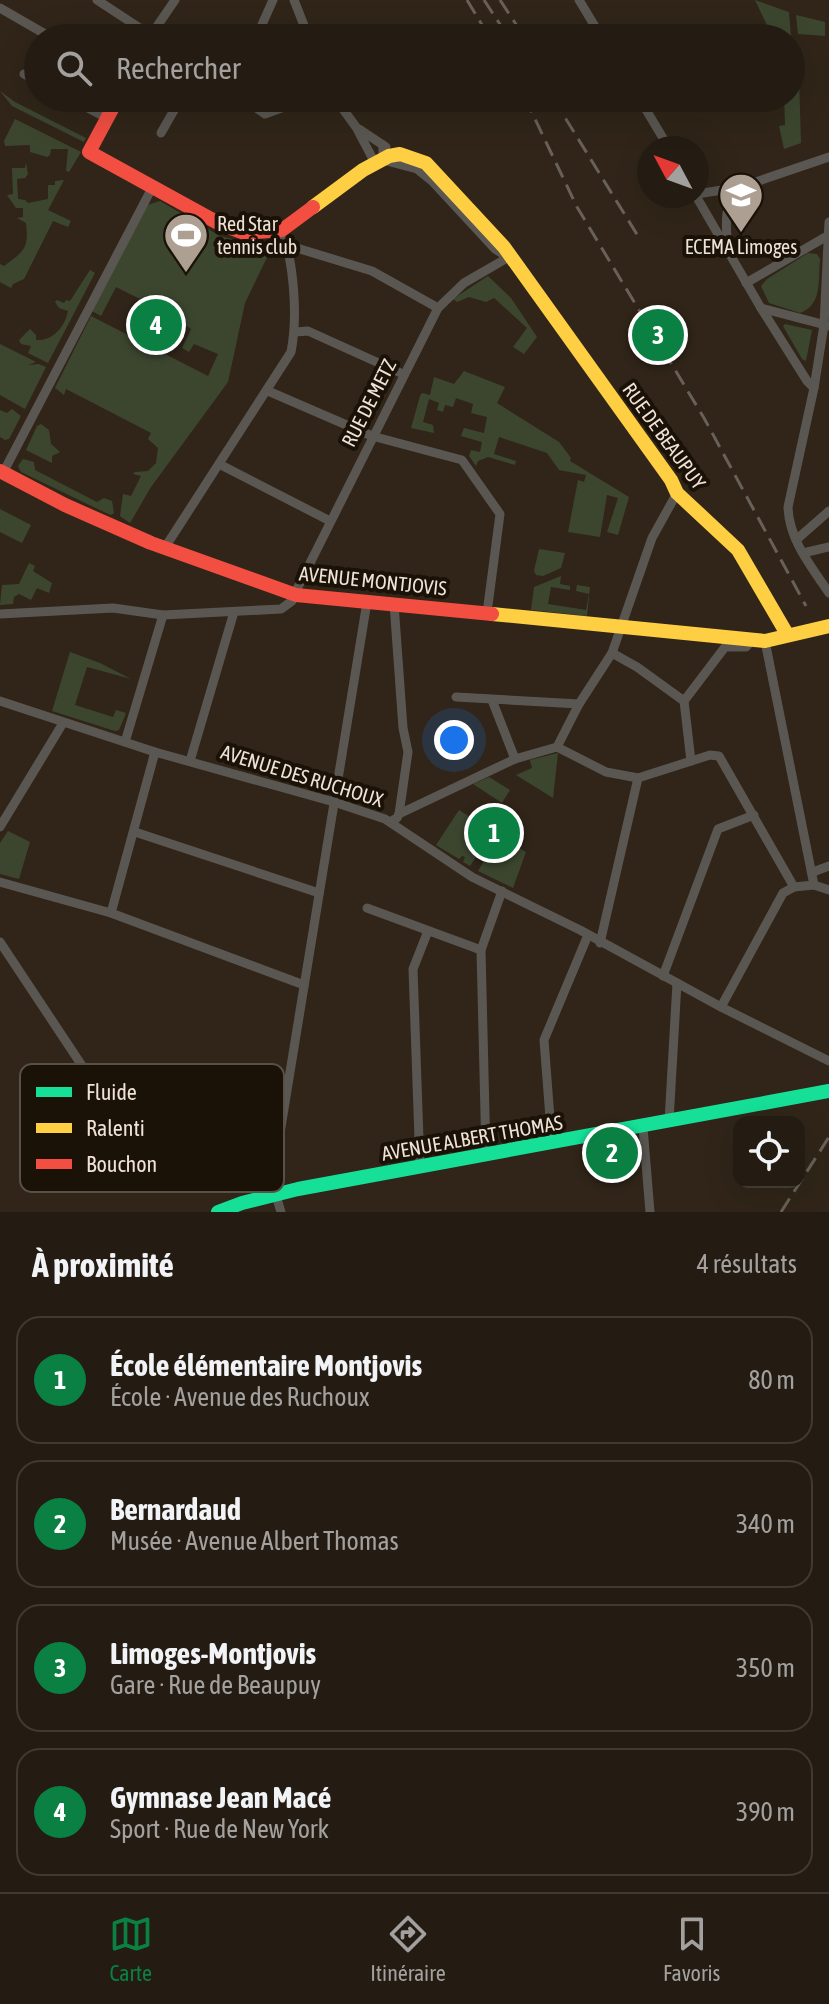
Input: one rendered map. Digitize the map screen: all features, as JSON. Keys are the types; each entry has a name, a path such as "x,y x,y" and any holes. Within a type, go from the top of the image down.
{"street":[{"path":"97,0 133,24"},
{"path":"160,24 175,0"},
{"path":"262,24 273,0"},
{"path":"294,0 303,24"},
{"path":"579,0 594,24"},
{"path":"0,8 28,24"},
{"path":"96,112 107,118"},
{"path":"110,112 89,152 220,224 244,233 284,238 372,271 438,308"},
{"path":"161,133 173,112"},
{"path":"345,112 384,155"},
{"path":"647,112 662,136"},
{"path":"356,127 384,155"},
{"path":"284,238 384,155"},
{"name":"RUE DE BEAUPUY","path":"384,155 416,158 437,172 504,247 671,480 677,493 738,550 787,634"},
{"path":"709,193 741,187 829,157"},
{"path":"1,472 47,391 153,186"},
{"path":"728,253 727,205 741,187"},
{"path":"704,208 761,308 814,388"},
{"path":"829,222 826,325 788,507 789,524 796,540 829,593"},
{"path":"746,283 828,236"},
{"path":"164,549 291,352 295,332 284,238"},
{"name":"RUE DE METZ","path":"296,595 438,308 464,283 509,257"},
{"path":"761,308 826,325"},
{"path":"295,332 308,331 403,374"},
{"path":"268,391 372,436 462,460 500,514 487,613"},
{"path":"219,464 330,521"},
{"name":"AVENUE MONTJOVIS","path":"1,472 65,505 164,549 296,595 759,640"},
{"path":"557,747 579,704 612,653 652,538 677,493"},
{"path":"796,540 829,511"},
{"path":"803,553 829,547"},
{"path":"5,614 113,608 163,615 281,609 296,595"},
{"path":"284,1110 367,602"},
{"path":"394,604 403,728 408,752 399,814"},
{"path":"190,761 234,612"},
{"path":"125,742 163,615"},
{"path":"691,761 684,701 725,647 746,647 759,640 829,626"},
{"path":"759,640 814,885"},
{"path":"612,653 684,701"},
{"path":"456,697 579,704"},
{"path":"492,700 515,759"},
{"name":"AVENUE DES RUCHOUX","path":"0,701 155,752 334,802 390,822 472,877 829,1061"},
{"path":"0,827 3,815 63,723"},
{"path":"390,822 399,814 515,759 557,747 606,772 638,778 710,755 719,756 794,887"},
{"path":"111,913 155,752"},
{"path":"600,943 638,778"},
{"path":"663,976 718,829 754,815"},
{"path":"135,832 319,893"},
{"path":"813,872 829,866"},
{"path":"0,882 111,913 304,985"},
{"path":"721,1007 783,893 794,887 814,885 829,890"},
{"path":"486,1155 481,950 502,891"},
{"path":"367,908 481,950"},
{"path":"420,1167 413,969 428,931"},
{"path":"552,1144 544,1040 588,935"},
{"path":"0,942 81,1064"},
{"path":"669,1121 677,983"},
{"name":"AVENUE ALBERT THOMAS","path":"218,1212 275,1194 827,1093"},
{"path":"643,1127 650,1212"},
{"path":"275,1194 281,1212"}],"green space":[{"path":"755,0 789,12 790,24 766,24"},
{"path":"796,15 825,22 825,36 805,35 805,24 797,24"},
{"path":"0,91 24,107 24,112 12,106"},
{"path":"24,112 35,112 86,138 84,142"},
{"path":"785,112 800,112 801,143 784,149 779,126 785,125"},
{"path":"15,119 81,152 69,172 66,171 68,149 51,149 47,157 30,152 30,145 5,146 4,141"},
{"path":"26,163 28,174 25,178 17,179 18,199 28,203 48,199 48,185 64,180 48,210 71,221 68,227 53,221 24,279 11,288 0,282 0,264 4,266 21,253 27,232 26,223 17,218 23,217 23,208 16,208 7,195 13,194 12,168 25,168"},
{"path":"160,201 220,236 271,249 245,303 228,382 151,487 130,523 120,516 123,494 131,496 141,476 133,474 135,472 148,471 156,463 158,448 148,439 151,433 66,389 64,395 55,388 91,316 208,376 218,354 194,344 189,352 182,348 191,329 182,323 183,320 116,287 101,316 92,311 147,205"},
{"path":"808,253 817,254 820,259 818,290 813,304 800,313 769,303 761,286"},
{"path":"90,270 95,273 48,363 28,353 31,346 21,344 19,340 30,329 36,340 48,338 57,332 68,311 59,308 55,302 70,301"},
{"path":"488,276 511,298 537,337 524,354 513,347 527,328 494,298 486,302 469,297 457,302 453,299"},
{"path":"783,326 812,330 806,361"},
{"path":"0,344 36,362 28,365 46,367 25,409 0,395"},
{"path":"464,371 505,387 497,403 559,442 570,461 629,497 618,535 607,532 618,498 607,495 600,537 568,532 578,480 584,482 586,475 559,470 547,453 499,437 494,454 516,461 515,465 488,457 478,461 476,466 469,456 471,450 480,452 482,442 461,436 464,428 484,433 487,417 471,413 473,404 456,398 453,407 445,405 443,412 437,410 439,403 429,399 423,422 433,425 434,433 411,428 420,396 422,393 430,395 434,377 454,384"},
{"path":"12,409 21,416 9,439 5,440 0,437 0,410 7,413"},
{"path":"41,424 49,430 51,444 60,452 52,456 52,463 26,450 37,426"},
{"path":"23,459 34,462 35,470 97,502 104,498 112,501 114,513 106,513 21,472 18,466"},
{"path":"0,509 31,525 22,543 0,532"},
{"path":"539,549 565,553 561,568 543,576 536,575 534,571"},
{"path":"29,563 35,566 33,571 52,583 49,593 37,588 31,600 19,594 14,597 13,604 0,605 2,585 19,584"},
{"path":"561,576 560,584 570,586 570,590 551,587 548,604 586,610 589,594 576,591 577,585 590,587 587,616 531,610 534,587"},
{"path":"70,652 131,679 87,667 75,705 113,717 116,710 126,713 119,730 52,711"},
{"path":"558,753 553,798 516,775 532,768 530,760"},
{"path":"489,777 510,790 502,803 473,784"},
{"path":"459,810 526,852 513,888 478,871 494,844 488,839 470,866 463,862 465,857 459,859 436,845"},
{"path":"8,831 30,842 19,879 0,874 0,843"}],"railway":[{"path":"467,0 482,24"},
{"path":"484,0 500,24"},
{"path":"500,0 516,24"},
{"path":"532,112 577,207 704,418 806,606"},
{"path":"562,112 638,236"},
{"path":"781,1212 829,1137"}],"traffic: fast":[{"path":"218,1212 298,1189 829,1091"}],"traffic: slow":[{"path":"313,207 363,170 389,156 400,154 426,163 504,247 671,480 677,493 738,550 787,634"},
{"path":"492,614 765,641 829,626"}],"traffic: jam":[{"path":"110,112 89,152 220,224 244,233 282,230 313,207"},
{"path":"0,471 65,505 151,543 296,595 492,614"}],"place":[{"name":"ECEMA Limoges","path":"741,234"},
{"name":"Red Star tennis club","path":"186,274"},
{"name":"Gymnase Jean Macé","path":"156,325"},
{"name":"Limoges-Montjovis","path":"658,335"},
{"name":"École élémentaire Montjovis","path":"494,833"},
{"name":"Bernardaud","path":"612,1153"}]}
